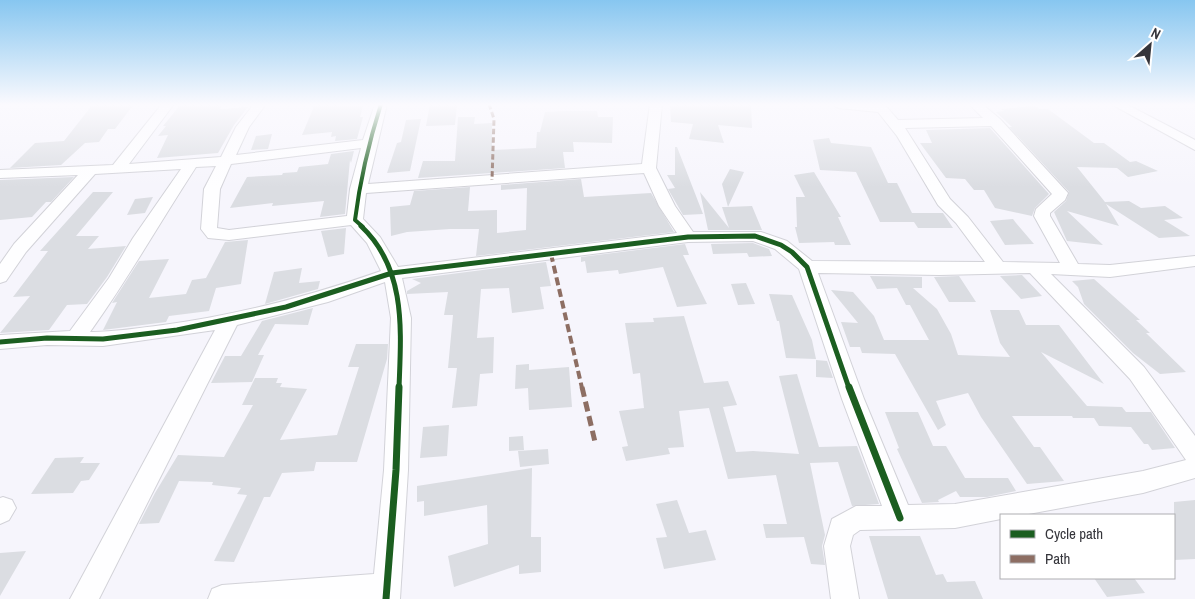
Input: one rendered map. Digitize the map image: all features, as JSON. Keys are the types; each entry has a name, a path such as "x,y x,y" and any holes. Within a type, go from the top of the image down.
{"street":[{"path":"117,169 146,132"},
{"path":"222,599 386,593 396,470 400,318 398,293 392,273 377,243 368,231 355,220 229,235 214,234 209,229 212,189 224,161 240,132"},
{"path":"355,220 358,189 372,132"},
{"path":"653,132 649,168 667,206 688,237"},
{"path":"901,132 933,187 998,267"},
{"path":"1004,132 1060,193 1060,197 1042,212 1042,216 1072,268"},
{"path":"1169,132 1195,146"},
{"path":"0,174 117,169 224,161 369,143"},
{"path":"74,340 117,281 141,238 192,163"},
{"path":"358,189 519,179 649,168"},
{"path":"0,276 20,248 92,169"},
{"path":"0,342 54,338 74,340 105,339 230,320 357,287 392,273 688,237 755,236 781,245 792,252 807,267 853,398 900,518"},
{"path":"807,267 896,269 1034,267 1110,271 1195,261"},
{"path":"1034,267 1137,373 1195,454"},
{"path":"84,599 230,320"},
{"path":"845,599 837,546 842,528 856,518 954,516 1143,482 1195,468"}],"building":[{"path":"71,132 106,132 99,142 85,143 61,165 10,168 35,143 64,141"},
{"path":"161,132 230,132 218,153 157,158 168,135 158,136"},
{"path":"303,132 359,132 357,139 335,141 336,136 331,137 332,132 302,135"},
{"path":"403,132 418,132 410,171 387,173 397,143 401,142"},
{"path":"457,132 492,132 492,150 536,148 537,132 612,132 612,143 573,142 574,152 563,152 565,168 418,178 423,161 455,161"},
{"path":"691,132 720,132 724,143 689,139"},
{"path":"927,132 994,132 1049,194 1035,208 1032,216 995,208 984,190 974,190 965,179 946,178 920,143 932,143"},
{"path":"1014,132 1079,132 1094,143 1104,143 1130,162 1136,161 1158,171 1128,177 1117,168 1077,167 1105,202 1129,201 1141,208 1165,206 1183,218 1164,220 1190,236 1159,238 1106,204 1119,226 1067,211 1103,245 1067,241 1054,212 1066,201 1069,192"},
{"path":"272,134 268,149 251,150 256,136"},
{"path":"829,138 831,143 871,147 888,183 897,183 912,213 943,213 953,228 918,228 914,222 880,222 856,172 820,170 813,140"},
{"path":"675,147 677,147 703,214 683,215 668,189 675,188 667,175 675,175"},
{"path":"354,151 351,163 350,160 345,214 320,217 324,201 272,206 273,203 230,208 247,177 297,172 299,167 328,164 331,154"},
{"path":"730,169 744,172 728,207 722,184"},
{"path":"814,172 841,217 838,217 851,245 835,245 834,242 799,243 795,227 797,227 796,197 805,197 794,175"},
{"path":"74,177 51,202 46,202 32,217 0,220 0,180"},
{"path":"581,179 584,197 651,193 674,232 476,256 479,229 407,232 391,236 390,207 410,205 414,191 470,187 468,211 497,210 497,233 526,230 527,188 501,190 501,185"},
{"path":"93,192 113,192 76,236 99,236 88,249 126,246 107,277 87,304 67,305 49,330 0,333 30,296 13,297 48,251 40,251"},
{"path":"700,192 729,228 722,207 752,206 762,230 708,230"},
{"path":"153,197 145,213 127,215 135,199"},
{"path":"1013,219 1034,244 1005,245 990,221"},
{"path":"346,228 344,254 328,257 321,231"},
{"path":"248,240 241,284 216,288 209,311 169,316 166,322 103,330 117,302 112,303 139,261 169,259 149,298 186,294 192,280 206,278 225,242"},
{"path":"753,243 769,249 772,256 749,257 747,253 713,254 711,244"},
{"path":"685,244 689,255 683,255 707,304 677,307 663,267 619,274 618,270 587,273 585,261 581,262 581,257"},
{"path":"546,262 551,286 540,287 544,309 512,313 509,288 481,289 477,338 494,337 493,373 480,374 477,406 452,408 457,368 448,368 453,315 444,315 448,292 407,294 407,291 421,283 412,279"},
{"path":"302,268 299,283 320,281 318,289 265,304 274,272"},
{"path":"1022,275 1042,296 1021,299 1000,276"},
{"path":"870,276 922,277 922,288 913,288 937,309 951,334 958,355 1010,357 1000,343 990,310 1019,310 1026,325 1059,325 1104,384 1041,352 1087,406 1122,407 1126,412 1151,412 1175,448 1152,450 1148,444 1144,444 1131,427 1099,426 1094,418 1012,416 1034,447 1040,447 1064,481 1027,484 981,417 968,393 936,401 946,425 938,430 895,354 862,353 860,347 850,347 841,322 858,323 831,290 853,292 874,316 884,340 929,340 910,305 906,305 897,288 877,289"},
{"path":"959,276 976,302 949,302 934,277"},
{"path":"1094,279 1140,320 1136,320 1150,333 1146,333 1186,372 1160,374 1133,353 1084,304 1078,287 1072,281"},
{"path":"746,283 755,304 738,305 731,284"},
{"path":"769,294 792,295 812,340 816,359 786,358 779,321 777,321"},
{"path":"313,308 308,325 275,324 258,355 264,355 252,382 211,383 225,356 241,356 262,321"},
{"path":"684,316 704,383 728,381 737,405 723,407 736,452 753,451 799,454 779,376 797,374 819,447 857,446 879,504 852,506 838,462 810,463 825,535 822,546 825,565 811,564 804,537 766,538 763,524 787,524 776,475 728,479 709,408 679,411 684,447 668,448 670,454 626,461 622,447 628,446 619,411 644,408 640,373 633,374 625,323 654,322 653,318"},
{"path":"356,344 388,344 387,359 357,462 316,462 314,471 282,473 270,497 264,497 234,562 214,561 247,495 237,494 241,488 212,485 213,482 179,481 159,523 139,524 178,455 224,457 253,405 242,405 255,378 278,378 276,383 282,383 280,387 307,389 280,440 337,435 359,367 348,367"},
{"path":"816,360 827,361 833,378 816,377"},
{"path":"529,364 529,370 569,367 572,407 529,410 528,388 515,389 516,365"},
{"path":"885,412 918,412 933,446 946,446 965,478 1008,478 1016,491 987,497 960,497 956,491 938,500 939,502 922,503 897,449 899,448"},
{"path":"449,425 447,456 420,458 423,427"},
{"path":"523,436 524,450 509,451 509,437"},
{"path":"548,449 549,464 520,467 518,451"},
{"path":"84,457 80,463 100,463 89,480 81,481 73,493 31,494 55,458"},
{"path":"532,468 531,537 541,537 541,572 519,574 519,565 454,587 448,556 488,544 487,505 424,516 424,501 417,502 417,486"},
{"path":"677,500 689,533 706,530 716,560 664,569 656,538 667,537 656,504"},
{"path":"1195,500 1195,559 1175,560 1174,502"},
{"path":"869,536 920,536 936,575 943,574 947,582 975,581 983,599 888,599"},
{"path":"26,551 0,596 0,553"},
{"path":"1095,579 1135,579 1145,593 1107,597"}],"marked path":[{"path":"492,180 494,132"},
{"path":"551,254 595,442"}],"cycle path":[{"path":"372,132 359,190 355,220 374,241 388,264 393,277 401,318 396,470 386,599"},
{"path":"0,342 47,338 103,339 213,324 322,297 392,273 688,237 755,236 781,245 792,252 807,267 853,399 900,518"}]}
